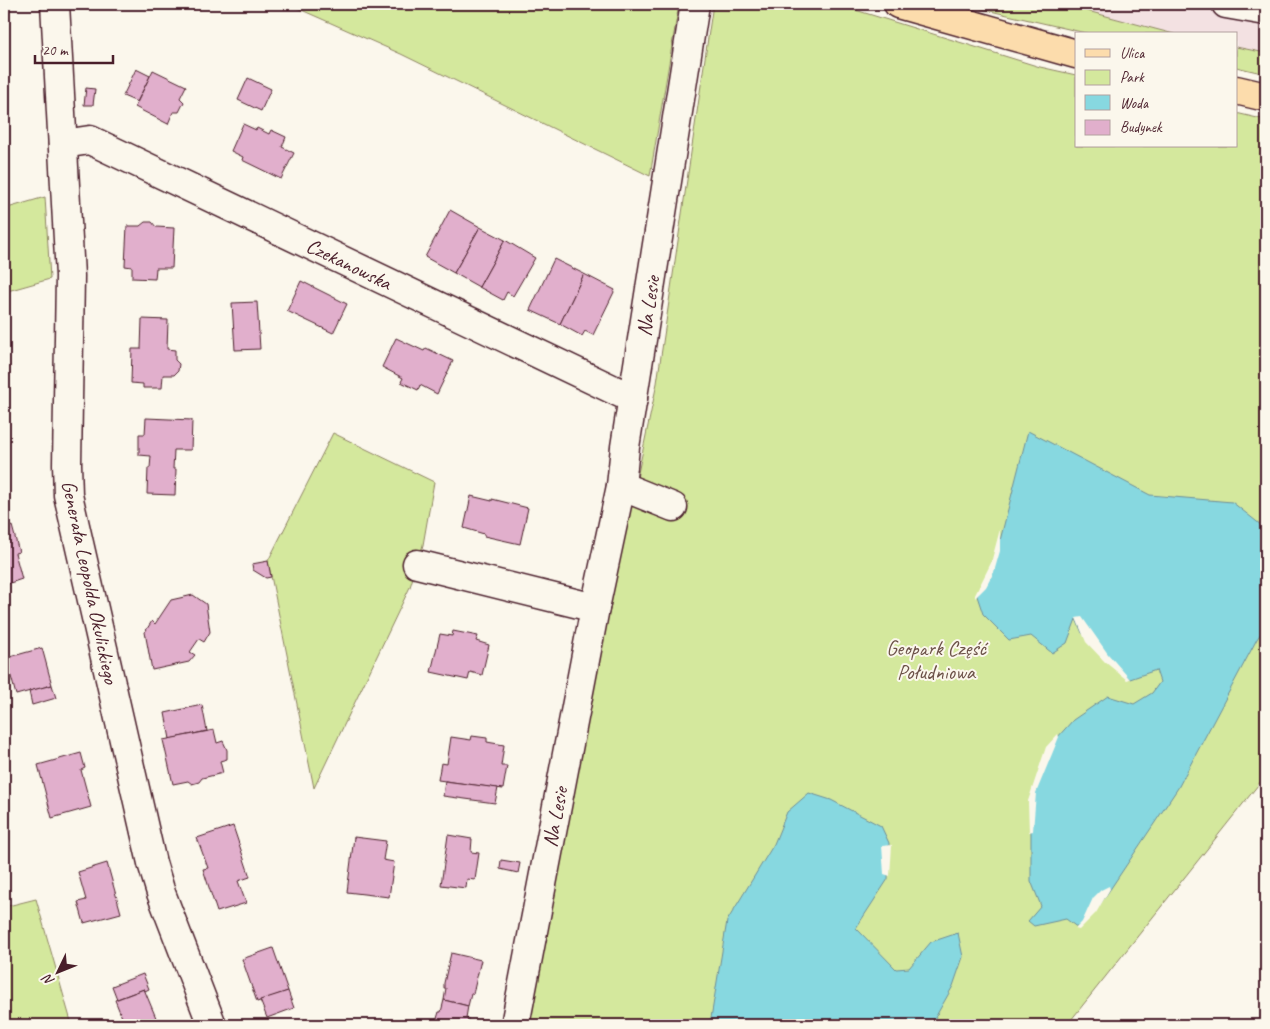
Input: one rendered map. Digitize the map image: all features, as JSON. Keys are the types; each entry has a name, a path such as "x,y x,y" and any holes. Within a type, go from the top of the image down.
{"main road":[{"path":"898,4 1075,54"},
{"path":"1238,90 1266,97"}],"street":[{"name":"Generała Leopolda Okulickiego","path":"55,4 70,276 68,495 152,863 161,893 212,1025"},
{"name":"Na Lesie","path":"515,1025 595,608 621,486 695,4"},
{"path":"1226,4 1266,11"},
{"name":"Czekanowska","path":"63,144 90,140 633,399"},
{"path":"621,486 673,507"},
{"path":"417,564 595,608"}],"shaded area":[{"path":"1061,4 1266,4 1266,53 1238,47 1238,32 1166,32"}],"green space":[{"path":"288,4 679,4 650,176 401,54"},
{"name":"Geopark Część Południowa","path":"713,4 836,4 1040,67 1075,75 1075,148 1238,148 1238,113 1266,120 1266,775 1067,1025 522,1025 657,383"},
{"path":"960,4 1061,4 1166,32 1081,32"},
{"path":"1238,47 1266,53 1266,74 1238,67"},
{"path":"45,197 50,279 4,292 4,209"},
{"path":"333,433 434,482 423,545 410,587 314,788 268,561"},
{"path":"36,899 72,1025 4,1025 4,907"}],"water":[{"path":"1028,431 1150,495 1232,502 1266,529 1266,626 1257,639 1178,788 1097,909 1078,928 1066,919 1034,926 1028,921 1041,906 1031,881 1031,802 1048,748 1073,720 1108,696 1134,704 1152,693 1160,682 1156,670 1130,679 1107,660 1082,633 1076,619 1067,643 1052,653 1031,636 1009,640 983,614 977,596 994,564"},
{"path":"809,793 831,800 881,826 889,843 888,879 856,928 896,969 909,968 931,942 958,933 963,957 953,986 931,1025 704,1025 711,1018 727,921 774,844 787,812"}],"pier":[{"path":"1000,529 1000,551 994,572 986,587 975,598 991,563"},
{"path":"1082,617 1108,654 1130,679 1127,680 1105,662 1086,642 1076,618"},
{"path":"1058,734 1059,737 1036,793 1033,831 1029,832 1028,801 1046,747"},
{"path":"892,845 890,876 884,874 882,846"},
{"path":"1109,886 1110,889 1096,913 1079,930 1075,929 1082,922 1093,898 1101,890"}],"building":[{"path":"136,69 150,76 137,102 123,96"},
{"path":"153,70 186,86 180,98 184,102 179,112 173,112 168,124 135,107"},
{"path":"248,78 271,89 261,111 238,100"},
{"path":"86,88 95,89 93,105 84,105"},
{"path":"243,124 269,134 271,130 286,137 282,147 294,153 281,179 242,160 243,157 231,151"},
{"path":"450,210 480,227 454,273 425,257"},
{"path":"145,222 152,222 156,227 174,228 172,268 156,268 155,279 132,278 132,267 125,266 127,226 140,226"},
{"path":"480,227 505,240 479,287 454,273"},
{"path":"505,240 535,258 513,296 507,292 503,300 479,287"},
{"path":"554,259 584,274 560,324 530,310"},
{"path":"584,274 615,290 593,335 585,331 582,336 560,324"},
{"path":"301,281 347,304 333,333 287,311"},
{"path":"257,302 260,349 235,350 232,303"},
{"path":"142,319 168,320 167,349 175,350 175,360 179,364 178,371 174,375 163,375 162,388 143,388 143,384 131,383 132,349 141,349"},
{"path":"396,338 424,351 426,348 453,361 437,394 420,385 418,390 401,382 403,378 382,367"},
{"path":"146,418 192,420 191,450 174,450 173,469 176,469 175,495 147,494 148,468 150,468 151,456 139,455 139,434 145,434"},
{"path":"471,496 528,508 520,544 484,536 484,534 464,528"},
{"path":"12,526 19,552 15,553 22,579 4,585 4,529"},
{"path":"268,561 271,577 266,578 253,570 252,564"},
{"path":"193,595 206,604 210,632 204,642 199,639 190,652 195,655 189,662 152,670 145,632 152,621 155,624 171,600"},
{"path":"453,631 478,636 476,641 489,645 482,675 470,672 468,680 431,672 440,634 452,636"},
{"path":"42,648 52,685 16,695 6,658"},
{"path":"52,685 56,698 32,705 29,691"},
{"path":"202,705 207,731 170,739 165,713"},
{"path":"214,730 217,743 223,741 227,750 227,759 220,761 223,773 202,778 199,782 192,784 188,781 173,784 163,740"},
{"path":"472,736 487,738 487,742 504,745 501,766 507,766 503,789 438,780 441,763 447,764 451,737 471,740"},
{"path":"81,753 85,768 81,770 91,807 52,818 38,765"},
{"path":"445,781 498,788 495,803 443,796"},
{"path":"233,826 250,877 238,881 246,903 217,912 203,869 208,868 197,838"},
{"path":"448,835 472,839 471,852 479,853 475,880 467,879 466,888 441,885"},
{"path":"354,837 386,841 383,860 394,862 389,897 347,892"},
{"path":"501,860 520,863 518,873 500,869"},
{"path":"107,863 121,913 84,923 78,902 86,900 78,872"},
{"path":"273,948 288,991 257,1002 242,959"},
{"path":"451,953 481,960 473,994 471,994 468,1006 444,1000 446,988 444,988 444,983"},
{"path":"143,974 149,989 117,999 112,986"},
{"path":"144,989 159,1025 125,1025 115,1000"},
{"path":"288,991 294,1008 267,1018 260,1000"},
{"path":"444,1000 468,1006 467,1025 435,1025"}]}
